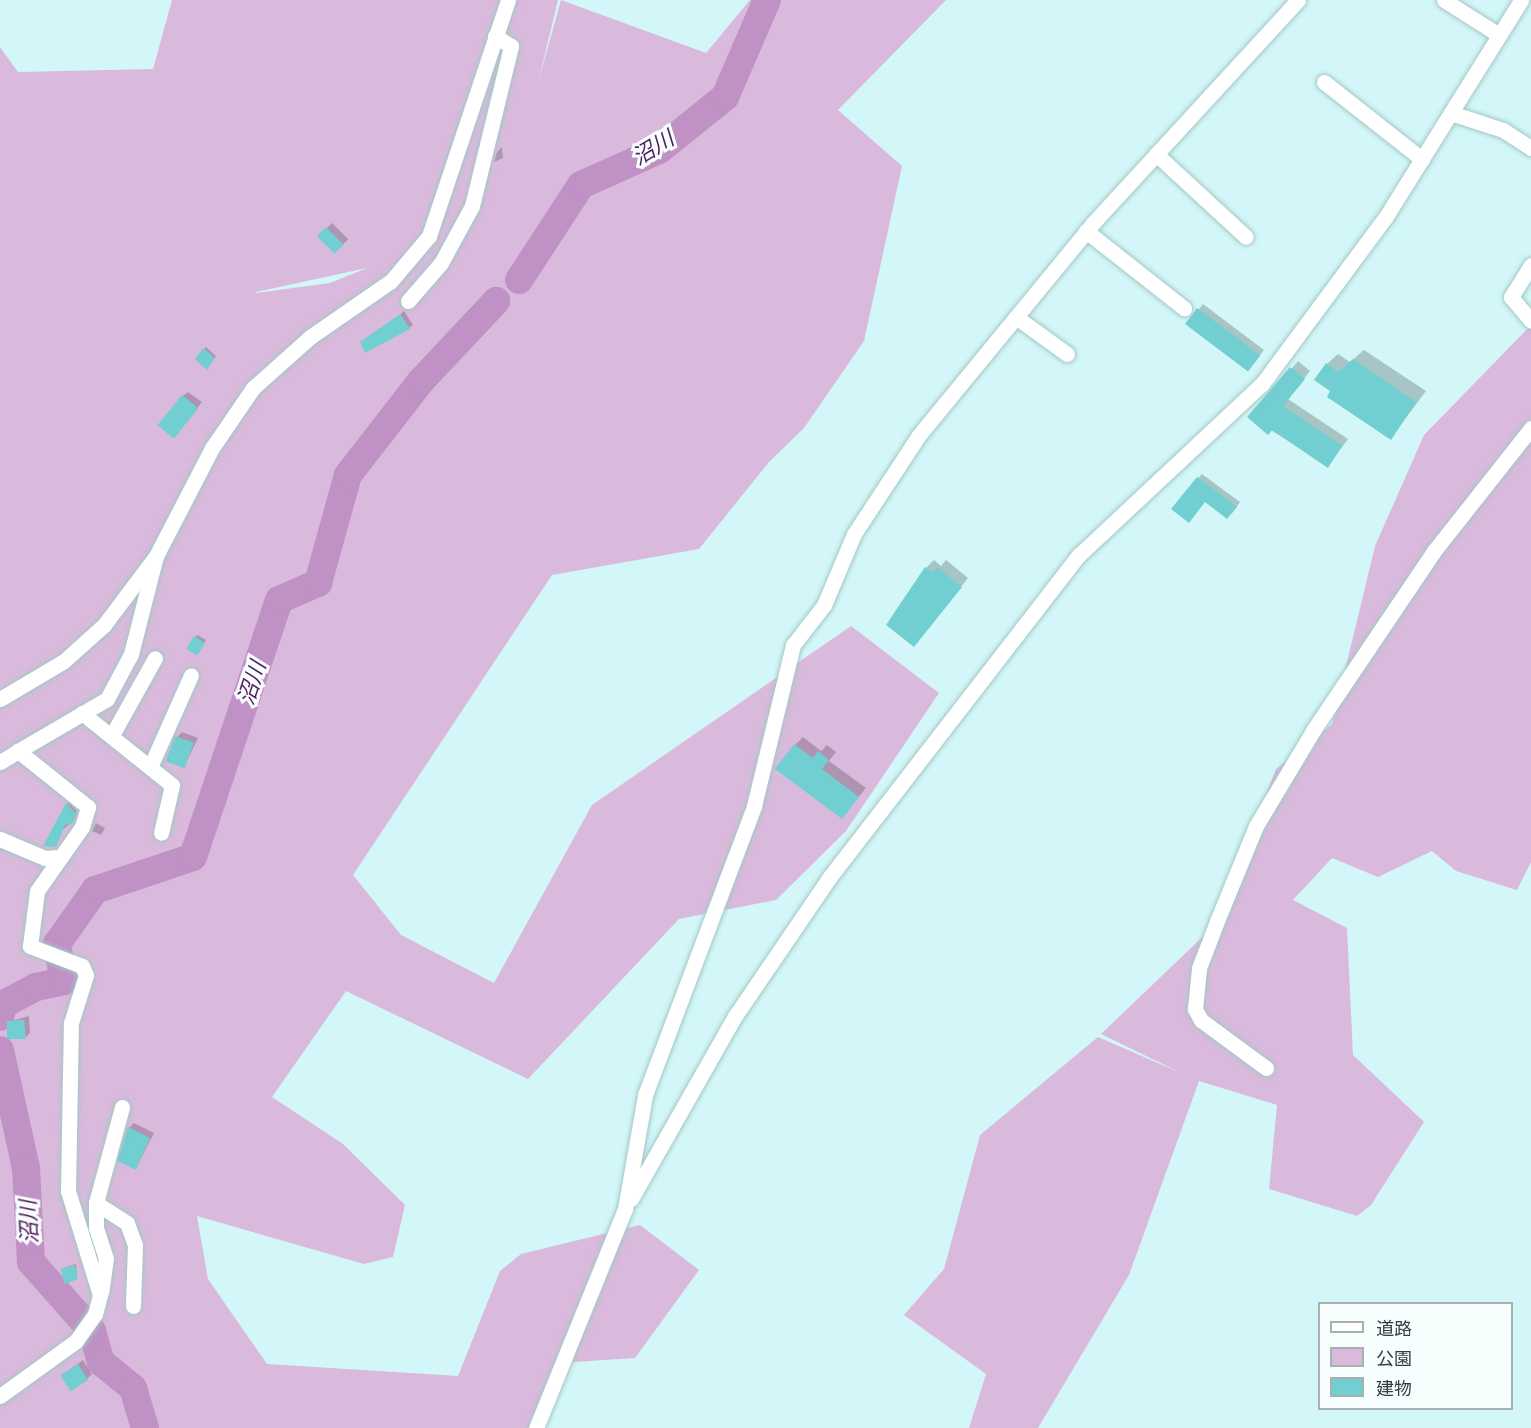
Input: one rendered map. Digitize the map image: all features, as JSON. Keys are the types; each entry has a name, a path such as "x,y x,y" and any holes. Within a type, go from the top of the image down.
{"street":[{"path":"0,699 64,661 104,625 156,556 212,448 253,388 310,337 391,281 429,236 508,0"},
{"path":"626,1209 645,1095 754,806 792,645 824,605 854,534 885,481 1086,231 1298,0"},
{"path":"1444,0 1499,35"},
{"path":"536,1428 626,1209 735,1016 829,878 1079,555 1262,384 1422,159 1521,0"},
{"path":"408,301 441,263 472,206 511,46 495,36"},
{"path":"1324,82 1422,159"},
{"path":"1451,113 1503,130 1531,148"},
{"path":"1156,154 1245,237"},
{"path":"1086,231 1184,308"},
{"path":"1531,265 1510,297 1531,321"},
{"path":"1016,317 1067,354"},
{"path":"1266,1068 1201,1020 1195,1009 1199,968 1216,921 1256,826 1314,729 1434,551 1531,428"},
{"path":"0,762 107,699 131,654 156,556"},
{"path":"112,735 154,658"},
{"path":"151,765 191,675"},
{"path":"82,713 151,765 172,785 161,833"},
{"path":"18,751 88,807 82,827 58,857 37,891 30,946 82,966 86,975 71,1023 68,1191 100,1295"},
{"path":"0,838 45,858 58,857"},
{"path":"0,1396 84,1332 95,1314 105,1258 96,1228 96,1203 122,1107"},
{"path":"96,1203 127,1222 135,1245 133,1306"}],"green space":[{"path":"172,0 558,0 539,79 561,0 706,53 750,0 946,0 838,110 902,166 864,341 804,428 769,462 699,549 552,575 353,875 401,935 494,983 592,805 851,626 939,693 846,831 776,900 679,919 528,1079 346,991 272,1097 343,1144 405,1205 393,1257 364,1264 197,1216 208,1279 267,1364 458,1376 500,1271 521,1254 640,1225 699,1270 635,1358 559,1363 529,1428 0,1428 0,47 18,72 153,69","holes":["367,268 330,283 256,293"]},
{"path":"1531,325 1531,862 1517,890 1456,871 1432,851 1378,877 1332,858 1293,900 1347,928 1353,1055 1424,1122 1371,1205 1357,1216 1269,1189 1277,1105 1199,1081 1129,1275 1038,1428 969,1428 986,1374 904,1315 944,1269 980,1135 1098,1037 1181,1073 1101,1034 1215,925 1276,769 1332,724 1375,546 1424,435"}],"building":[{"path":"326,227 344,245 334,254 317,236"},
{"path":"1197,308 1260,356 1248,372 1185,324"},
{"path":"400,314 410,329 365,353 360,342"},
{"path":"203,348 215,358 207,370 195,359"},
{"path":"1353,359 1416,402 1391,440 1327,397 1330,391 1314,380 1326,363 1338,372"},
{"path":"1290,367 1305,379 1283,406 1342,446 1328,468 1272,430 1268,435 1247,417"},
{"path":"182,395 198,408 174,439 157,425"},
{"path":"1197,477 1237,507 1227,519 1205,502 1189,523 1171,509"},
{"path":"925,567 933,573 937,567 962,587 914,647 886,625"},
{"path":"194,636 205,643 197,656 186,649"},
{"path":"175,736 194,743 185,768 166,761"},
{"path":"794,744 813,758 818,751 829,760 822,769 859,797 842,819 775,769"},
{"path":"66,803 76,814 73,823 65,825 56,847 43,846"},
{"path":"24,1020 26,1039 7,1039 7,1021"},
{"path":"128,1127 150,1138 136,1170 117,1161"},
{"path":"75,1265 78,1279 64,1284 61,1269"},
{"path":"78,1364 88,1380 70,1391 60,1375"}],"waterway":[{"name":"沼川","path":"519,280 581,185 659,150 725,97 767,0"},
{"name":"沼川","path":"0,1017 4,1004 36,987 64,981 57,944 95,890 193,857 279,600 318,583 348,475 421,381 496,301"},
{"name":"沼川","path":"0,1050 26,1168 31,1262 92,1331 101,1362 133,1388 145,1428"}]}
